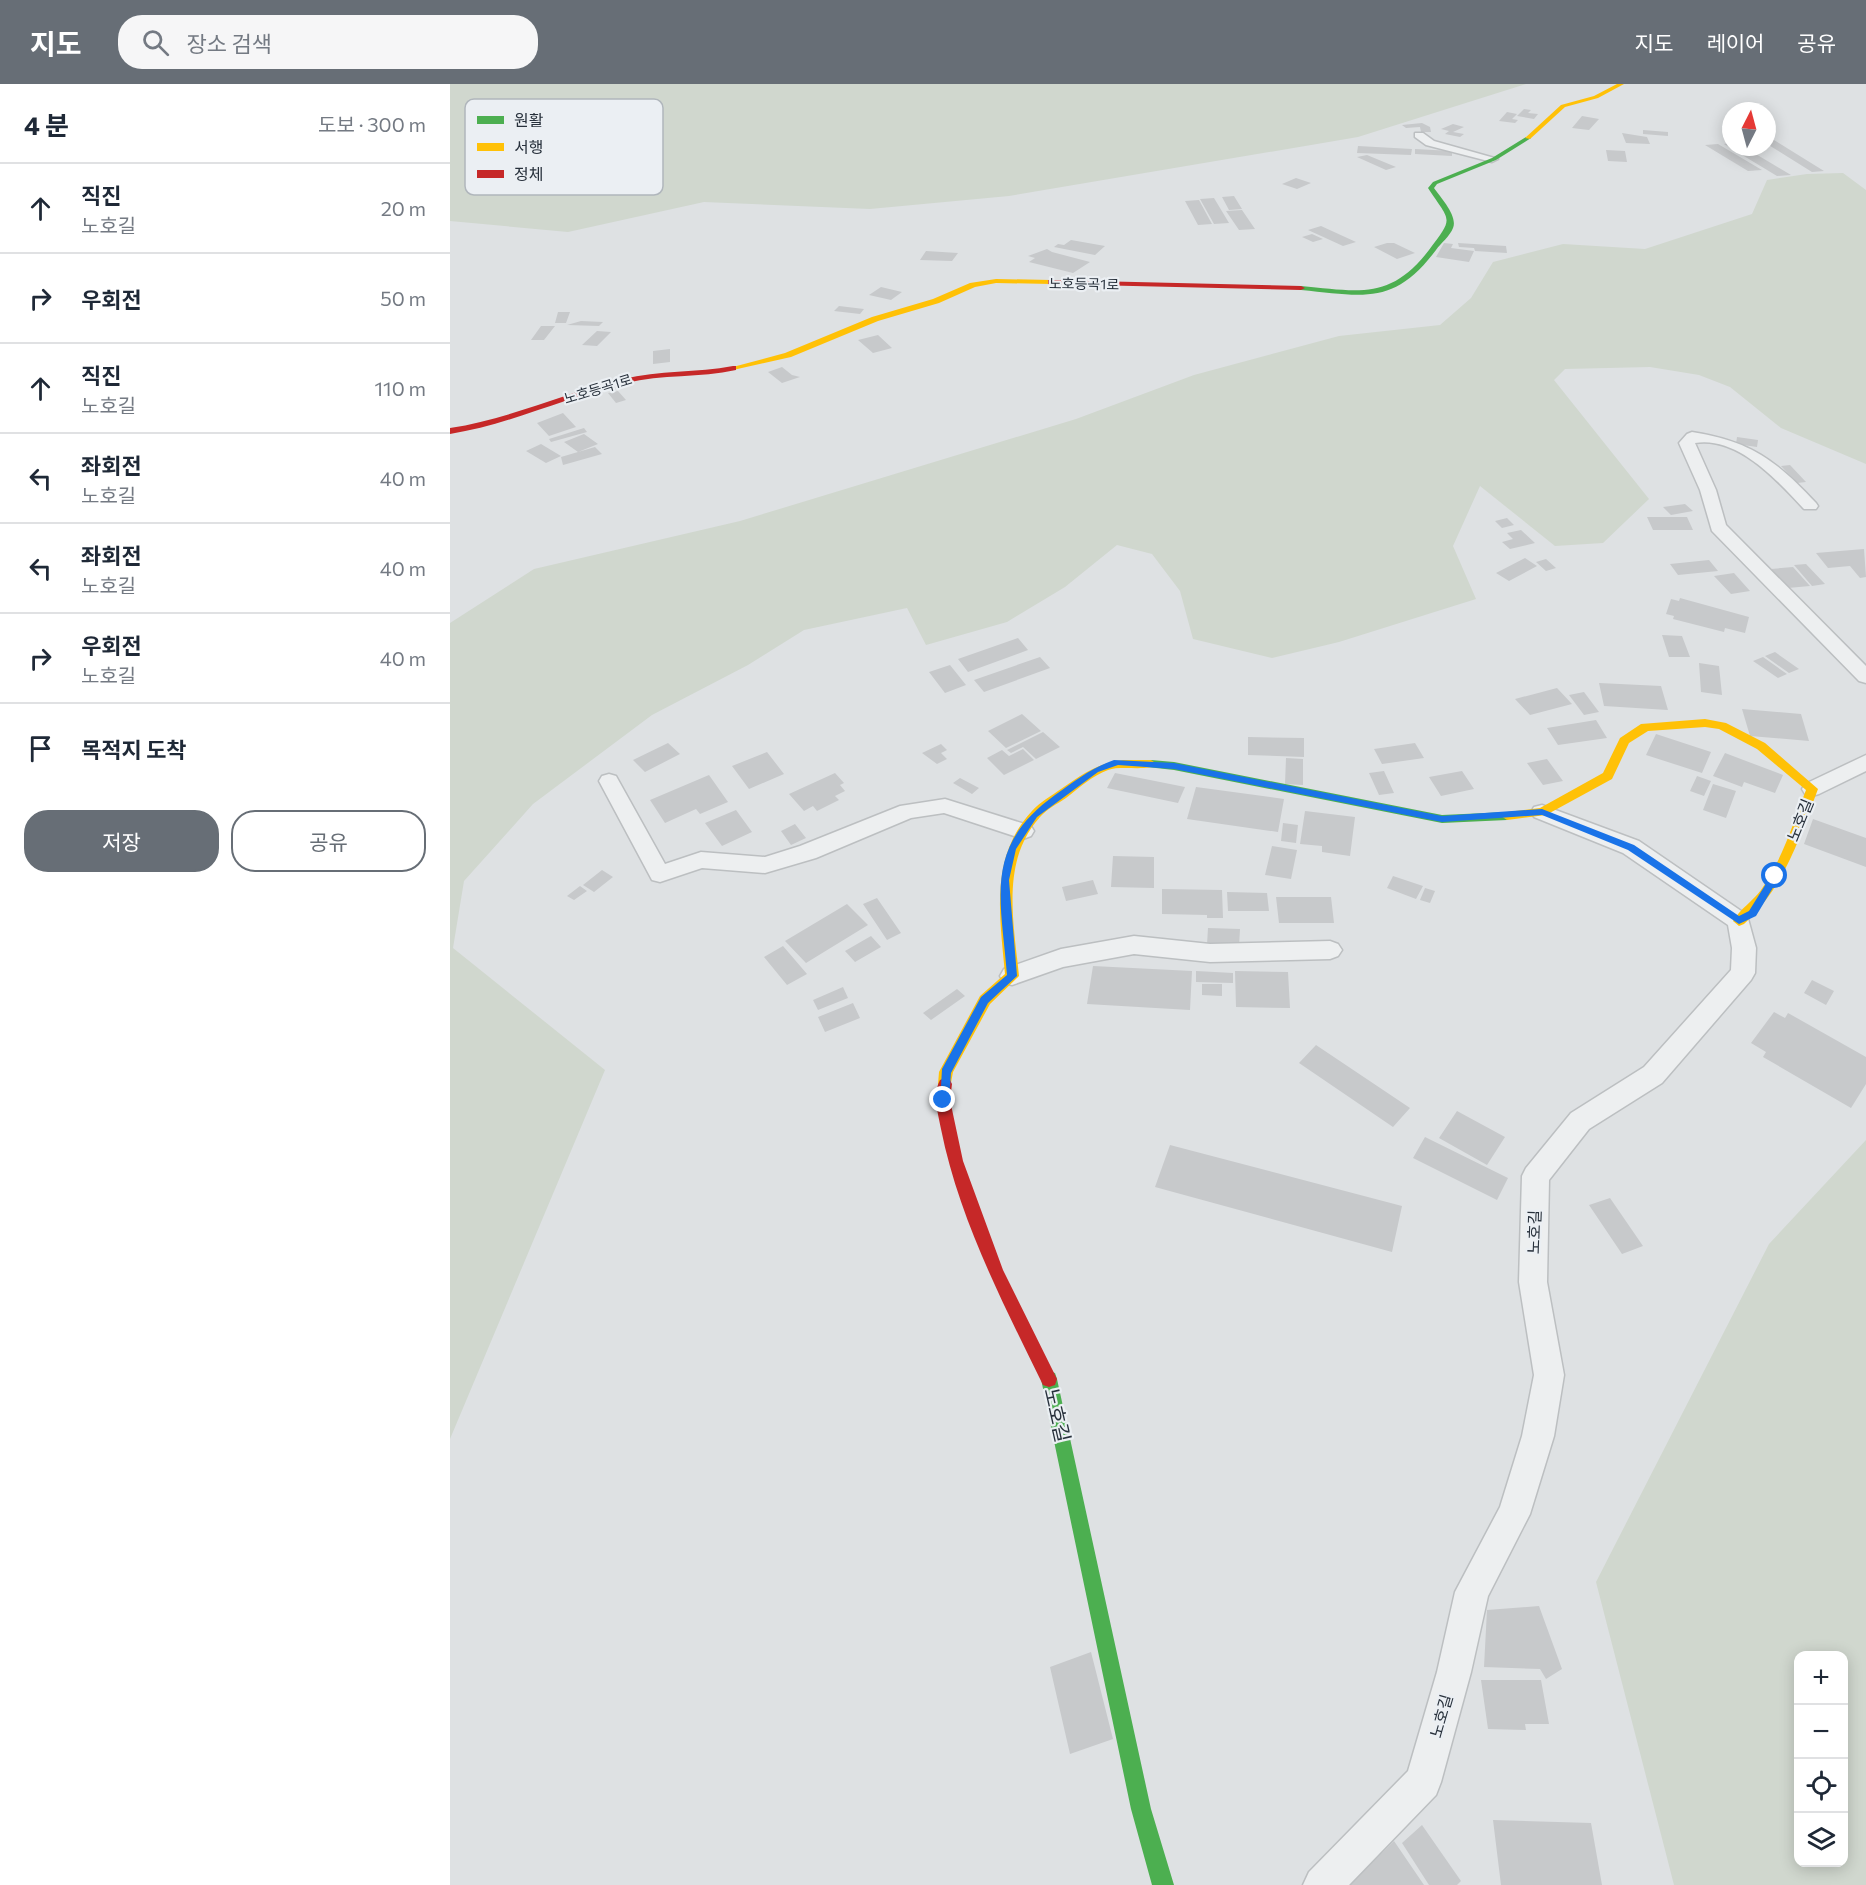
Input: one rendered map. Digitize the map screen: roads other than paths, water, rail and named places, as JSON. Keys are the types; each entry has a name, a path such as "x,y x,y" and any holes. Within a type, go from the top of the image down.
{"street":[{"name":"노호등곡1로","path":"450,431 477,428 506,420 621,381 648,375 704,375 788,355 875,319 936,301 973,285 996,281 1292,287 1349,292 1395,286 1407,279 1450,228 1451,219 1431,188 1449,175 1492,159 1534,135 1563,106 1596,97 1621,84"},
{"path":"1419,135 1430,143 1492,159"},
{"path":"1809,506 1765,460 1712,439 1692,437 1687,443 1708,490 1718,527 1866,677"},
{"name":"노호길","path":"1012,976 1005,880 1012,848 1034,814 1095,770 1117,762 1174,766 1442,819 1542,812 1608,776 1624,741 1645,727 1706,723 1722,726 1761,746 1812,789 1775,876 1753,914 1739,921 1744,948 1743,973 1653,1075 1580,1121 1536,1176 1533,1282 1549,1375 1538,1436 1514,1514 1472,1592 1454,1672 1423,1782 1322,1885"},
{"path":"1812,789 1866,762"},
{"path":"609,781 660,874 701,860 765,864 776,862 808,852 908,811 936,807 945,806 972,813 1023,831"},
{"path":"1542,812 1631,847 1739,921"},
{"name":"노호길","path":"1163,1885 1142,1809 1050,1381 996,1272 955,1161 943,1100 946,1072 985,1000 1012,976 1061,958 1134,945 1210,953 1330,950"}]}
